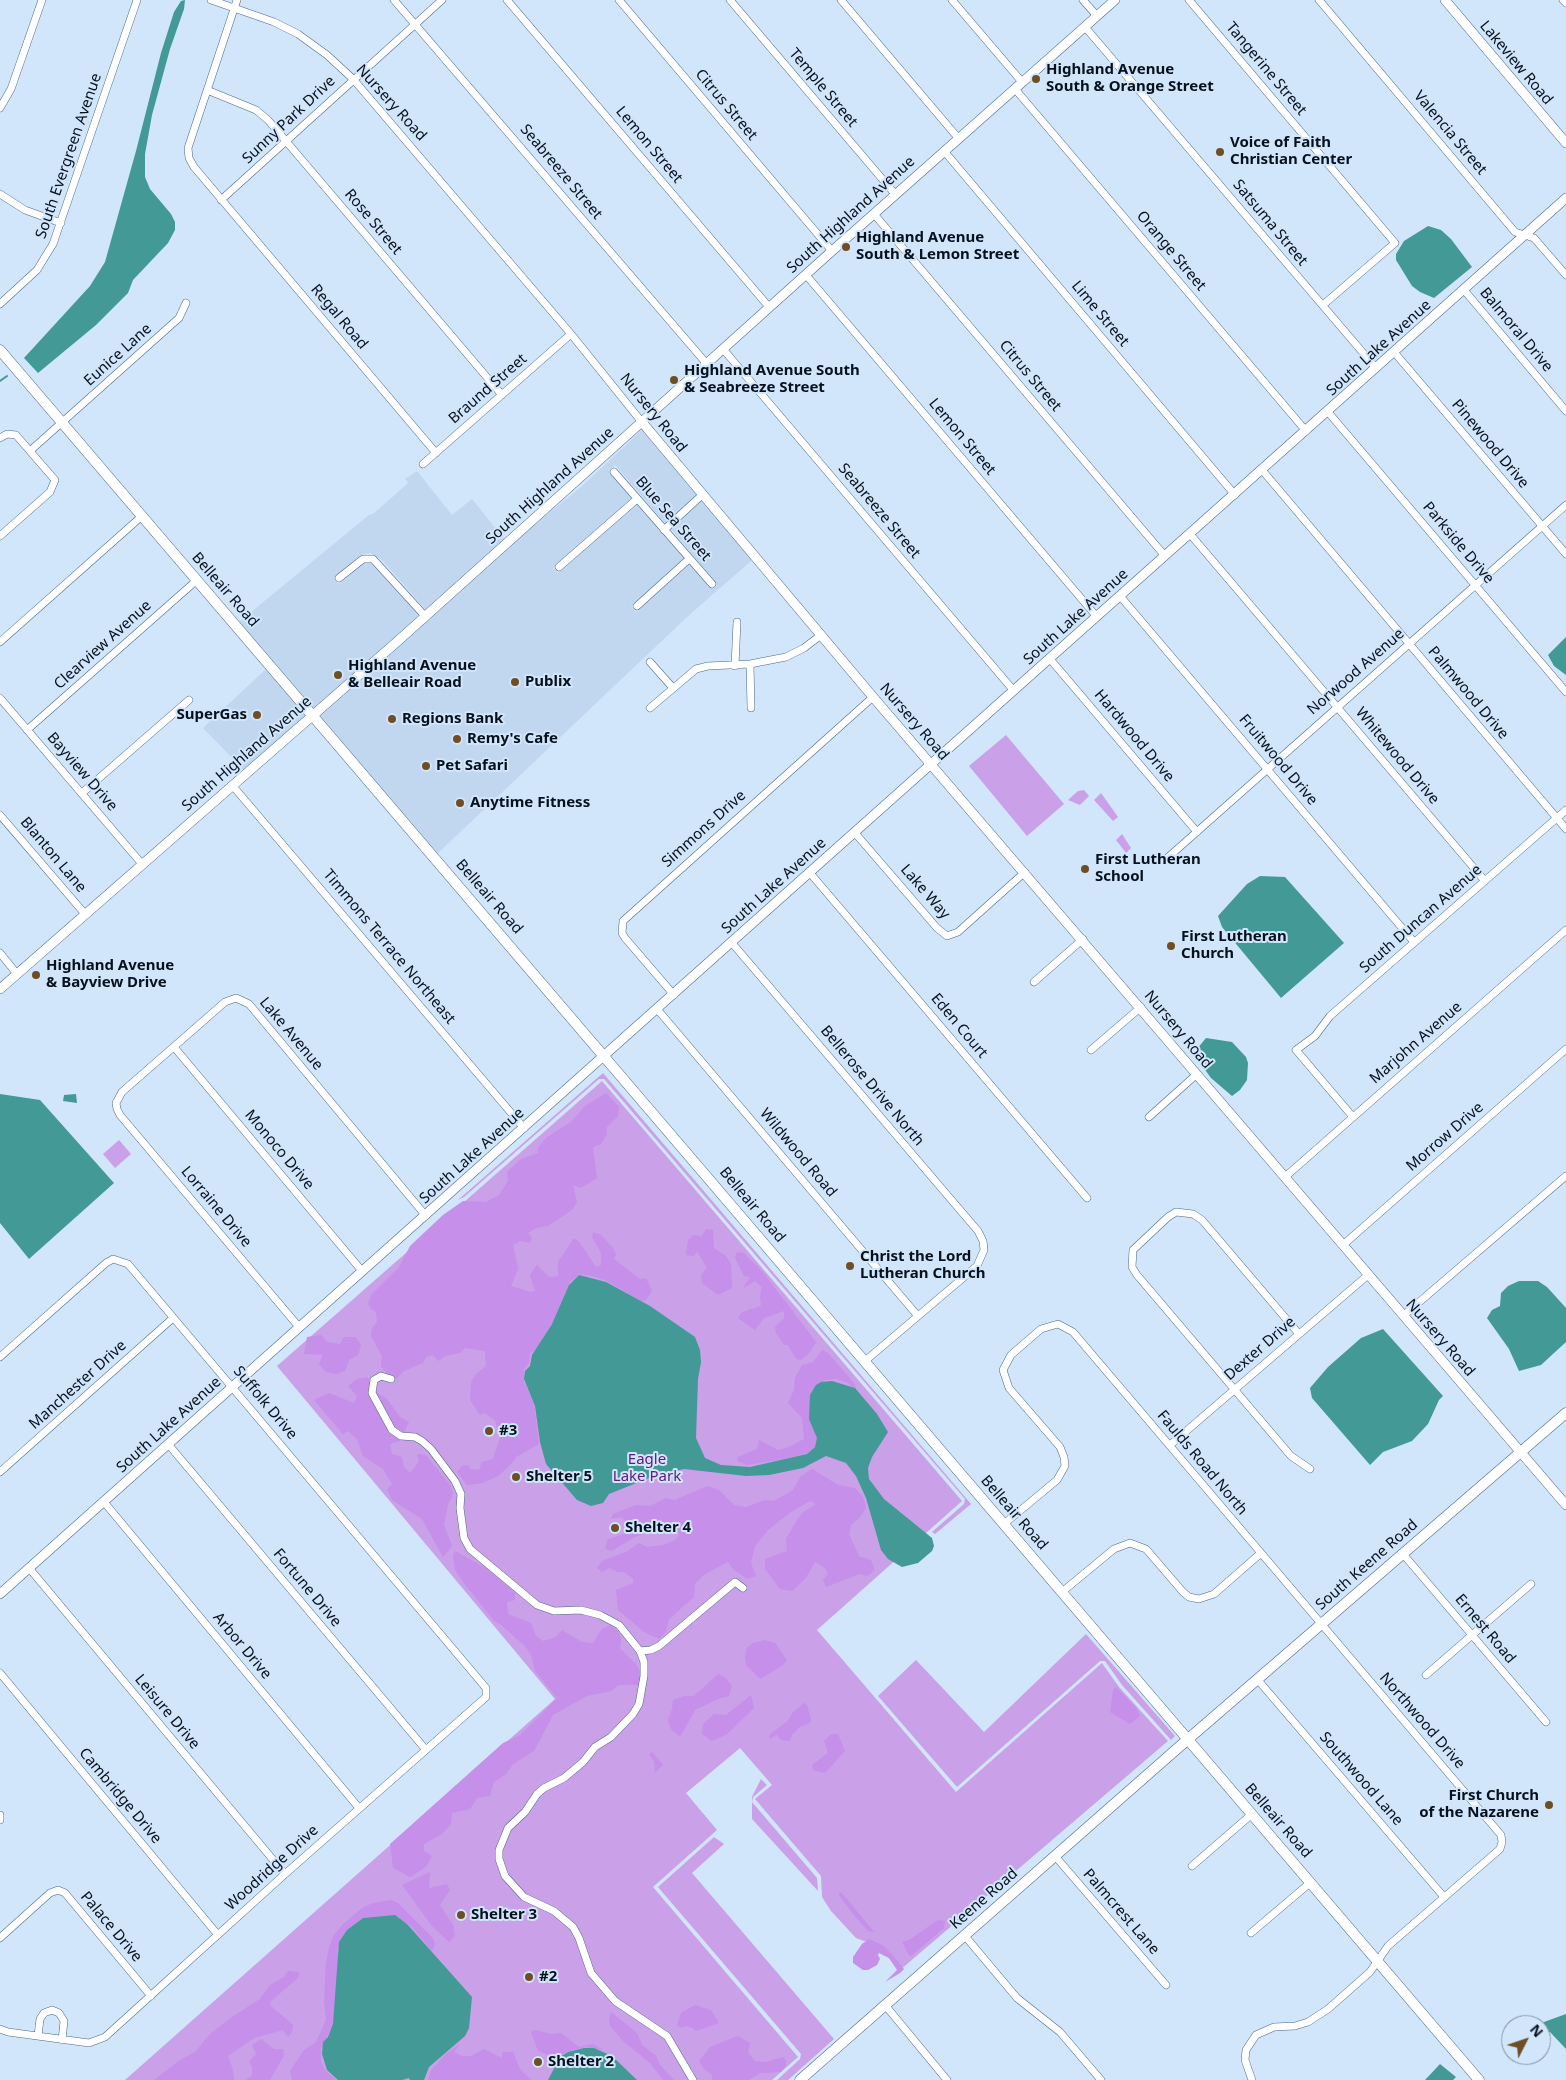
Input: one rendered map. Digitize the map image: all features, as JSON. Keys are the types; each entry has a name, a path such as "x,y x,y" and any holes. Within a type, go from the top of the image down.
{"main road":[{"name":"Belleair Road","path":"0,350 605,1055 1187,1740 1480,2080"},
{"name":"South Keene Road","path":"1187,1740 1566,1413"},
{"name":"Keene Road","path":"806,2078 885,2005 1187,1740"}],"street":[{"path":"0,108 11,89 42,0"},
{"name":"South Evergreen Avenue","path":"0,304 37,270 53,244 137,0"},
{"name":"Nursery Road","path":"211,0 274,22 298,34 327,55 353,80 571,334 702,496 1566,1505"},
{"path":"207,90 237,0"},
{"name":"Seabreeze Street","path":"394,0 706,364"},
{"name":"Sunny Park Drive","path":"221,200 442,0"},
{"name":"Lemon Street","path":"507,0 769,307"},
{"name":"Citrus Street","path":"619,0 832,250"},
{"name":"Temple Street","path":"730,0 895,194"},
{"path":"841,0 959,138"},
{"name":"Orange Street","path":"952,0 1018,86 1306,431"},
{"path":"1083,0 1097,16"},
{"name":"South Highland Avenue","path":"0,989 425,616 832,250 1115,0"},
{"name":"Tangerine Street","path":"1189,0 1395,242 1323,305"},
{"name":"Valencia Street","path":"1319,0 1516,232 1534,238 1566,275"},
{"name":"Lakeview Road","path":"1445,0 1566,143"},
{"path":"1563,0 1566,3"},
{"name":"Satsuma Street","path":"1085,27 1376,368"},
{"name":"Rose Street","path":"207,90 256,110 287,142 502,394"},
{"name":"Regal Road","path":"207,90 188,148 189,158 194,167 436,453"},
{"name":"Lime Street","path":"944,151 1235,494"},
{"path":"0,194 25,210 61,224"},
{"name":"South Lake Avenue","path":"0,1594 1566,198"},
{"name":"Citrus Street","path":"874,214 1165,556"},
{"name":"Lemon Street","path":"806,274 1097,617"},
{"name":"Balmoral Drive","path":"1464,290 1566,410"},
{"name":"Eunice Lane","path":"31,450 179,318 186,303"},
{"name":"Braund Street","path":"423,464 571,334"},
{"name":"Seabreeze Street","path":"722,349 1014,691"},
{"name":"Pinewood Drive","path":"1394,352 1566,554"},
{"name":"Parkside Drive","path":"1328,412 1566,692"},
{"path":"0,438 13,433 53,475 54,487 0,536"},
{"name":"Palmwood Drive","path":"1262,470 1566,829"},
{"name":"Blue Sea Street","path":"614,472 712,584"},
{"path":"664,530 702,496"},
{"path":"559,568 637,499"},
{"name":"Norwood Avenue","path":"1164,860 1566,505"},
{"path":"0,642 142,516"},
{"name":"Whitewood Drive","path":"1190,534 1485,881"},
{"path":"339,578 363,559 373,559 425,616"},
{"path":"637,606 690,559"},
{"name":"Clearview Avenue","path":"28,730 197,580"},
{"name":"Fruitwood Drive","path":"1120,596 1414,942"},
{"path":"735,666 737,622"},
{"path":"650,708 696,669 708,666 750,664 795,654 821,635"},
{"name":"Hardwood Drive","path":"1050,659 1197,832"},
{"path":"650,662 673,688"},
{"path":"750,664 751,708"},
{"name":"Simmons Drive","path":"674,995 625,938 622,933 623,921 874,697"},
{"name":"Bayview Drive","path":"0,698 142,864"},
{"path":"82,793 189,700"},
{"name":"Timmons Terrace Northeast","path":"232,785 524,1128"},
{"name":"South Duncan Avenue","path":"1352,1117 1296,1050 1315,1036 1330,1016 1566,810"},
{"name":"Blanton Lane","path":"0,814 85,914"},
{"name":"Lake Way","path":"855,833 936,928 947,936 958,932 1025,872"},
{"name":"Eden Court","path":"810,873 1087,1198"},
{"name":"Marjohn Avenue","path":"1285,1177 1566,930"},
{"path":"1034,982 1083,940"},
{"name":"Bellerose Drive North","path":"732,943 978,1231 983,1241 984,1250 977,1266 917,1316"},
{"path":"0,953 17,974"},
{"name":"Lake Avenue","path":"116,1103 122,1092 225,1002 236,998 243,1000 426,1216"},
{"path":"1091,1050 1140,1007"},
{"name":"Wildwood Road","path":"657,1009 917,1316"},
{"name":"Monoco Drive","path":"174,1047 362,1271"},
{"name":"Morrow Drive","path":"1343,1245 1566,1049"},
{"path":"1150,1117 1197,1074"},
{"name":"Lorraine Drive","path":"116,1103 120,1115 299,1327"},
{"path":"1403,1316 1566,1176"},
{"path":"1299,1334 1202,1220 1193,1214 1184,1211 1176,1212 1137,1244 1131,1257 1132,1267 1137,1275 1291,1456 1310,1469"},
{"name":"Suffolk Drive","path":"0,1357 113,1260 128,1264 233,1386 486,1688"},
{"name":"Dexter Drive","path":"1170,1445 1368,1275"},
{"path":"865,1361 917,1316"},
{"name":"Manchester Drive","path":"0,1472 173,1318"},
{"name":"Faulds Road North","path":"1004,1524 1057,1480 1065,1466 1060,1447 1009,1388 1003,1370 1010,1355 1041,1329 1058,1324 1073,1332 1321,1624"},
{"path":"391,1379 381,1376 374,1380 372,1393 392,1430 401,1436 415,1437 422,1441 431,1449 455,1482 460,1494 464,1538 470,1550 537,1605 554,1611 582,1610 600,1614 619,1625 640,1650 644,1662 640,1704 611,1737 595,1747 583,1762 564,1778 537,1794 525,1812 508,1828 502,1840 499,1859 505,1876 524,1897 554,1910 573,1927 579,1938 591,1973 616,2001 667,2036 693,2080"},
{"name":"Fortune Drive","path":"168,1444 426,1750"},
{"name":"Arbor Drive","path":"104,1502 359,1808"},
{"path":"1062,1592 1114,1549 1130,1543 1146,1549 1183,1592 1190,1597 1199,1599 1214,1594 1261,1553"},
{"name":"Ernest Road","path":"1402,1554 1546,1722"},
{"name":"Leisure Drive","path":"29,1568 285,1874"},
{"path":"640,1650 651,1650 660,1646 734,1582 743,1588"},
{"path":"1426,1675 1531,1584"},
{"name":"Northwood Drive","path":"1252,2080 1245,2060 1246,2050 1256,2035 1264,2030 1295,2026 1318,2017 1370,1972 1388,1946 1500,1848 1502,1842 1501,1835 1321,1624"},
{"name":"Cambridge Drive","path":"0,1673 218,1935"},
{"name":"Southwood Lane","path":"1257,1679 1444,1897"},
{"name":"Woodridge Drive","path":"0,2029 8,2032 89,2043 105,2037 285,1874 486,1697 486,1688"},
{"path":"1192,1866 1252,1814"},
{"name":"Palmcrest Lane","path":"1055,1856 1166,1985"},
{"path":"1251,1933 1311,1882"},
{"name":"Palace Drive","path":"0,1938 50,1893 58,1890 65,1893 151,1996"},
{"path":"965,1936 1017,1998 1060,2032 1102,2080"},
{"path":"885,2005 947,2080"},
{"path":"38,2036 40,2019 44,2013 52,2010 59,2013 64,2021 62,2040"}],"shaded area":[{"path":"185,0 184,9 170,49 152,115 145,154 145,177 150,189 171,214 175,222 175,230 168,243 133,280 128,293 96,325 38,373 24,358 90,286 105,262 161,53 174,12 181,1"},
{"path":"1428,226 1441,230 1451,239 1472,267 1434,298 1412,286 1396,260 1396,254 1404,241"},
{"path":"642,430 697,495 666,524 615,465 609,470 632,498 553,568 558,573 637,503 685,558 631,606 636,612 690,564 708,585 714,580 671,529 702,501 752,560 687,617 437,854 318,715 523,534 581,487"},
{"path":"417,471 452,515 472,499 505,540 426,610 382,560 370,553 361,555 334,578 339,584 364,562 371,563 420,616 313,709 239,622 369,515 373,514 406,485 408,482 405,479"},
{"path":"1566,637 1566,675 1554,666 1548,655"},
{"path":"267,668 307,714 244,770 203,728"},
{"path":"1260,876 1285,877 1344,943 1281,998 1222,927 1218,916 1247,884"},
{"path":"1206,1038 1232,1042 1246,1057 1248,1063 1247,1080 1240,1090 1232,1096 1211,1078 1198,1060 1197,1049"},
{"path":"606,1093 619,1107 618,1116 606,1128 607,1134 601,1144 593,1147 597,1178 581,1188 573,1185 577,1202 573,1209 548,1226 536,1228 528,1233 532,1238 530,1243 520,1241 513,1245 518,1269 511,1286 530,1292 535,1291 530,1275 537,1265 549,1277 558,1276 558,1262 574,1238 580,1243 596,1267 601,1265 601,1253 592,1237 593,1232 601,1235 614,1249 616,1255 614,1259 640,1279 646,1278 652,1291 646,1300 641,1301 605,1280 592,1276 579,1274 570,1282 555,1318 535,1350 530,1353 529,1363 524,1369 524,1382 534,1404 539,1444 516,1457 498,1476 483,1483 467,1485 457,1472 462,1466 468,1465 470,1469 479,1470 482,1462 493,1459 500,1437 495,1420 484,1413 480,1415 470,1400 471,1382 476,1374 486,1366 485,1351 465,1348 460,1353 445,1356 438,1361 433,1355 426,1357 423,1363 404,1371 395,1380 381,1367 382,1356 371,1336 372,1328 377,1322 376,1312 368,1304 371,1295 399,1267 410,1246 443,1215 463,1201 486,1202 499,1195 508,1181 507,1172 521,1159 538,1153 538,1148 546,1138 572,1121 585,1106"},
{"path":"0,1094 40,1100 114,1183 29,1259 0,1223"},
{"path":"76,1094 77,1103 63,1101 64,1095"},
{"path":"706,1229 713,1230 714,1248 726,1256 731,1264 732,1288 718,1295 702,1283 701,1275 707,1268 697,1251 694,1256 686,1255 688,1240 693,1235 702,1236"},
{"path":"737,1252 744,1253 762,1271 816,1342 810,1352 801,1360 796,1359 788,1345 784,1345 776,1333 775,1327 784,1318 784,1311 764,1318 755,1330 738,1318 742,1312 761,1306 760,1296 762,1287 755,1281 743,1288 750,1277 744,1276 735,1258"},
{"path":"579,1275 606,1282 650,1306 695,1337 700,1350 701,1362 698,1379 696,1438 705,1458 721,1465 750,1467 807,1454 815,1447 817,1438 809,1419 810,1395 816,1385 821,1382 832,1381 855,1388 877,1414 888,1432 872,1457 868,1468 869,1479 884,1499 932,1538 934,1546 932,1551 918,1563 902,1567 888,1559 881,1550 866,1498 856,1476 846,1463 826,1456 803,1468 769,1475 746,1476 684,1469 654,1476 609,1494 603,1503 591,1506 577,1500 546,1464 540,1442 535,1406 524,1379 525,1371 530,1366 532,1355 552,1324 569,1285"},
{"path":"1519,1281 1538,1281 1547,1287 1566,1308 1566,1342 1541,1365 1519,1371 1509,1349 1487,1318 1492,1310 1500,1306 1501,1293 1508,1286"},
{"path":"1383,1329 1443,1396 1439,1400 1428,1424 1412,1441 1383,1452 1370,1465 1312,1398 1310,1388 1328,1367 1361,1338"},
{"path":"321,1335 327,1342 340,1344 344,1337 356,1337 361,1345 358,1355 349,1360 345,1371 336,1374 326,1372 319,1364 323,1355 304,1354 307,1337"},
{"path":"822,1350 827,1352 855,1384 856,1390 848,1383 836,1379 825,1380 818,1387 819,1433 816,1445 808,1453 784,1459 747,1465 737,1461 738,1457 757,1449 759,1440 778,1450 789,1447 804,1439 802,1418 788,1403 794,1390 795,1378 802,1365 813,1362"},
{"path":"368,1377 375,1391 387,1399 400,1417 409,1422 400,1441 390,1444 392,1454 402,1457 404,1467 410,1473 419,1462 417,1454 426,1455 451,1486 453,1495 448,1504 444,1525 452,1546 443,1557 422,1519 392,1500 387,1489 392,1484 383,1469 363,1456 357,1439 348,1431 343,1434 314,1400 329,1393 354,1403 357,1396 348,1386 357,1379"},
{"path":"812,1469 838,1485 855,1488 863,1497 866,1508 851,1525 849,1534 859,1556 871,1560 875,1570 867,1576 860,1574 826,1587 823,1580 828,1574 825,1568 815,1562 805,1579 792,1591 780,1589 765,1569 765,1559 787,1551 786,1539 797,1520 803,1512 816,1504 810,1501 791,1512 768,1530 755,1546 751,1563 756,1576 747,1579 733,1569 728,1562 705,1574 695,1584 694,1597 669,1619 666,1632 659,1639 644,1632 618,1610 616,1590 633,1583 633,1579 624,1572 618,1572 609,1568 602,1572 597,1568 602,1561 626,1552 639,1543 647,1547 664,1545 675,1540 680,1534 667,1522 660,1523 649,1532 635,1537 611,1551 605,1549 608,1539 627,1533 627,1522 621,1517 611,1519 613,1514 636,1505 650,1506 666,1498 674,1500 708,1486 719,1490 734,1505 746,1507 765,1500 774,1501 793,1490 801,1476"},
{"path":"455,1551 486,1568 515,1593 515,1600 507,1602 508,1614 531,1623 536,1636 543,1641 556,1637 562,1630 582,1642 593,1643 602,1629 610,1625 618,1631 621,1639 620,1649 636,1664 642,1675 640,1685 618,1685 611,1691 587,1696 553,1715 534,1751 513,1764 506,1774 494,1782 490,1796 477,1798 470,1809 452,1813 451,1824 442,1834 424,1844 424,1851 432,1856 426,1867 410,1877 393,1868 390,1844 503,1743 520,1735 557,1698 535,1671 531,1655 525,1646 500,1624 495,1622 464,1583 455,1570 453,1556"},
{"path":"765,1640 775,1643 787,1660 782,1666 760,1679 746,1665 746,1649 753,1643"},
{"path":"718,1674 726,1678 732,1686 729,1696 695,1710 680,1737 671,1729 668,1720 673,1700 684,1696 694,1696"},
{"path":"1116,1687 1136,1708 1140,1716 1130,1724 1110,1712 1113,1690"},
{"path":"751,1695 754,1708 727,1734 712,1741 702,1734 703,1724 714,1714 726,1715"},
{"path":"804,1703 807,1705 811,1719 810,1723 800,1727 789,1741 781,1740 777,1735 769,1739 770,1734 787,1722 793,1712"},
{"path":"831,1734 838,1734 845,1751 825,1773 813,1770 812,1765 828,1753 824,1741"},
{"path":"652,1752 663,1765 655,1773 654,1761 649,1755"},
{"path":"430,1872 429,1888 447,1884 450,1890 440,1905 453,1925 455,1936 449,1942 432,1926 402,1885"},
{"path":"840,1892 874,1932 868,1931 853,1914 839,1895"},
{"path":"391,1900 398,1903 433,1938 435,1945 432,1951 412,1927 395,1915 362,1918 347,1930 337,1950 339,1966 333,2025 321,2048 321,2061 325,2070 336,2080 292,2080 290,2071 304,2050 316,2042 326,2020 324,2002 326,1963 329,1947 334,1935 342,1925 362,1908 373,1903"},
{"path":"395,1915 407,1924 472,1997 469,2028 465,2036 429,2067 424,2080 410,2080 409,2078 402,2080 338,2080 327,2070 322,2054 323,2042 328,2037 333,2024 339,1942 347,1930 363,1918"},
{"path":"938,1920 945,1921 944,1928 911,1956 909,1955 902,1942 909,1940"},
{"path":"869,1939 884,1946 904,1969 885,1982 897,1970 889,1958 879,1953 880,1959 877,1965 868,1970 863,1970 853,1963 853,1957 862,1944"},
{"path":"288,1971 299,1972 298,1978 271,2001 270,2005 293,2025 292,2032 288,2037 283,2030 254,2038 228,2056 234,2080 154,2080 180,2060 195,2052 211,2033 260,1999 270,1985 284,1977"},
{"path":"695,2005 711,2010 719,2023 696,2031 686,2026 681,2028 677,2025 681,2013"},
{"path":"611,2012 637,2033 642,2045 656,2056 660,2065 674,2080 663,2080 650,2063 623,2041 610,2026"},
{"path":"1566,2014 1566,2049 1551,2033 1551,2019"},
{"path":"535,2030 552,2034 561,2033 579,2047 593,2044 603,2050 585,2047 566,2052 554,2060 549,2055 538,2051 531,2032"},
{"path":"738,2036 750,2043 748,2052 755,2061 766,2062 783,2057 786,2060 786,2065 781,2072 760,2073 749,2080 712,2080 712,2075 704,2069 699,2061 710,2047"},
{"path":"261,2039 274,2049 283,2049 284,2055 270,2080 246,2080 252,2075 252,2067 249,2062 256,2054 252,2045"},
{"path":"460,2044 454,2052 462,2056 471,2056 484,2049 502,2058 502,2052 513,2052 520,2069 531,2080 428,2080 431,2070 446,2054"},
{"path":"584,2048 594,2048 612,2056 637,2080 548,2080 560,2057 568,2052"},
{"path":"1440,2064 1456,2077 1453,2080 1425,2080"}],"green space":[{"path":"1006,735 1064,804 1027,836 969,766"},
{"path":"1084,790 1089,796 1080,805 1068,800 1078,791"},
{"path":"1101,793 1118,817 1113,821 1094,800"},
{"path":"1122,834 1131,848 1126,853 1116,840"},
{"path":"603,1073 971,1504 935,1534 932,1532 964,1504 965,1499 604,1079 599,1079 464,1197 458,1200"},
{"name":"Eagle Lake Park","path":"602,1081 962,1501 817,1630 956,1792 1102,1663 1119,1687 1168,1741 900,1970 878,1946 856,1938 831,1911 822,1897 821,1876 755,1799 772,1785 740,1748 686,1793 717,1830 653,1887 798,2057 772,2080 125,2080 555,1699 277,1366"},
{"path":"119,1140 131,1154 115,1168 103,1154"},
{"path":"1086,1634 1175,1736 1171,1740 1122,1685 1105,1661 1100,1661 957,1787 878,1696 916,1660 984,1732"},
{"path":"761,1779 767,1785 753,1797 752,1802 752,1797"},
{"path":"752,1802 817,1878 818,1891 752,1819"},
{"path":"714,1837 724,1844 692,1873 834,2039 788,2080 777,2080 800,2059 801,2054 658,1887"}],"waterway":[{"path":"0,381 7,376"}],"place":[{"name":"Highland Avenue South & Orange Street","path":"1036,79"},
{"name":"Voice of Faith Christian Center","path":"1220,152"},
{"name":"Highland Avenue South & Lemon Street","path":"846,247"},
{"name":"Highland Avenue South & Seabreeze Street","path":"674,380"},
{"name":"Highland Avenue & Belleair Road","path":"338,675"},
{"name":"Publix","path":"515,682"},
{"name":"SuperGas","path":"257,715"},
{"name":"Regions Bank","path":"392,719"},
{"name":"Remy's Cafe","path":"457,739"},
{"name":"Pet Safari","path":"426,766"},
{"name":"Anytime Fitness","path":"460,803"},
{"name":"First Lutheran School","path":"1085,869"},
{"name":"First Lutheran Church","path":"1171,946"},
{"name":"Highland Avenue & Bayview Drive","path":"36,975"},
{"name":"Christ the Lord Lutheran Church","path":"850,1266"},
{"name":"#3","path":"489,1431"},
{"name":"Shelter 5","path":"516,1477"},
{"name":"Shelter 4","path":"615,1528"},
{"name":"First Church of the Nazarene","path":"1549,1805"},
{"name":"Shelter 3","path":"461,1915"},
{"name":"#2","path":"529,1977"},
{"name":"Shelter 2","path":"538,2062"}]}
